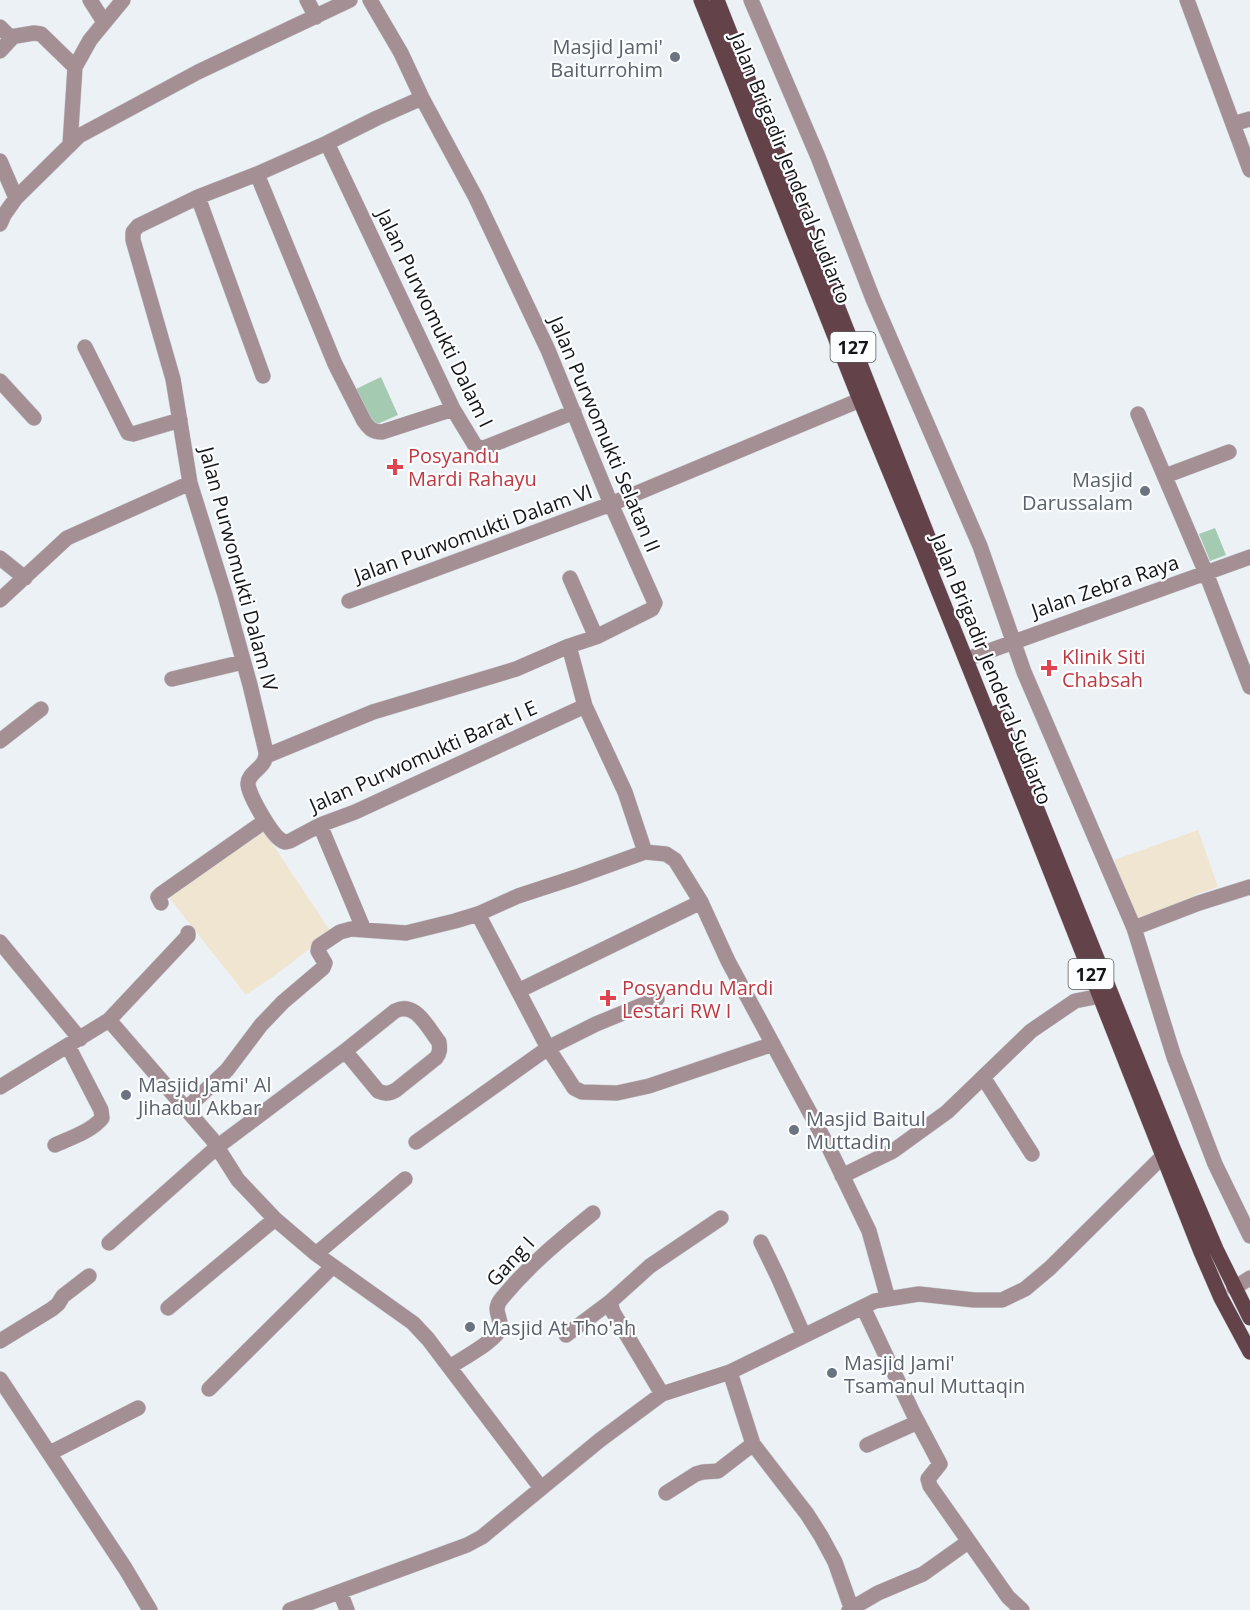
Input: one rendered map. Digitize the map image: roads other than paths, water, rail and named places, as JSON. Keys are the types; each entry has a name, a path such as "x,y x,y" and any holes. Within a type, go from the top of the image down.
{"main road":[{"name":"Jalan Brigadir Jenderal Sudiarto","path":"701,0 926,561 1216,1249 1250,1318"},
{"name":"Jalan Brigadir Jenderal Sudiarto","path":"717,0 975,656 1162,1157 1213,1280 1250,1352"}],"street":[{"path":"90,0 104,22"},
{"path":"70,145 75,67 90,40 123,0"},
{"path":"307,0 316,17"},
{"path":"0,224 4,214 16,198 74,140 85,132 198,72 350,0"},
{"name":"Jalan Purwomukti Selatan II","path":"266,756 373,712 516,669 596,637 652,609 655,603 611,504 548,350 476,198 422,98 401,53 370,0"},
{"path":"1187,0 1250,170"},
{"path":"755,1 873,299 980,546 1024,672 1134,928 1174,1057 1215,1164 1250,1236"},
{"path":"0,51 6,32 41,34 75,67"},
{"path":"263,376 198,196 257,174 422,98"},
{"path":"1233,124 1250,119"},
{"name":"Jalan Purwomukti Dalam I","path":"327,143 453,409 476,447 484,448 574,412"},
{"path":"0,160 16,198"},
{"path":"257,174 335,364 369,428 382,432 453,409"},
{"name":"Jalan Purwomukti Dalam IV","path":"198,196 135,228 133,240 173,379 190,483 225,596 266,756"},
{"path":"85,346 128,433 133,434 180,420"},
{"path":"0,381 34,418"},
{"name":"Jalan Purwomukti Dalam VI","path":"349,601 611,504 860,400"},
{"path":"1138,414 1206,573 1250,687"},
{"path":"1165,476 1229,452"},
{"path":"0,600 67,538 190,483"},
{"path":"0,558 24,578"},
{"name":"Jalan Zebra Raya","path":"975,656 1250,558"},
{"path":"570,578 596,637"},
{"path":"569,646 585,706 624,792 645,852"},
{"path":"172,679 243,662"},
{"name":"Jalan Purwomukti Barat I E","path":"265,821 280,840 290,841 320,825 356,812 585,706"},
{"path":"0,741 41,709"},
{"path":"161,903 158,897 161,894 265,821 251,794 248,782 266,756"},
{"path":"320,825 364,930"},
{"path":"186,1109 227,1070 261,1025 283,1002 323,968 326,963 317,949 321,943 332,936 351,929 406,933 455,921 645,852 666,854 675,860 701,902 728,961 821,1132 868,1231 888,1299"},
{"path":"1134,928 1199,903 1250,887"},
{"path":"518,991 701,902"},
{"path":"478,914 548,1048 574,1088 582,1092 617,1093 649,1086 773,1044"},
{"path":"0,1087 109,1020 188,936 188,933"},
{"path":"0,942 74,1043 101,1110 102,1118 98,1122 55,1145"},
{"path":"842,1176 893,1151 947,1112 1031,1031 1075,1001 1100,996"},
{"path":"416,1142 548,1048 657,999"},
{"path":"109,1243 217,1147 401,1008 413,1011 439,1042 440,1047 440,1053 436,1058 390,1093 378,1091 345,1051"},
{"path":"109,1020 213,1139 238,1180 275,1218 316,1254 412,1323 428,1339 541,1488"},
{"path":"983,1077 1032,1154"},
{"path":"290,1610 467,1545 482,1537 600,1440 662,1394 730,1372 875,1301 919,1294 974,1300 1002,1300 1025,1289 1058,1260 1162,1157"},
{"path":"316,1254 405,1179"},
{"name":"Gang I","path":"450,1367 496,1336 500,1329 497,1309 500,1300 537,1259 593,1213"},
{"path":"168,1308 275,1218"},
{"path":"566,1335 650,1266 721,1218"},
{"path":"761,1242 804,1336"},
{"path":"209,1389 333,1266"},
{"path":"0,1341 52,1310 63,1296 90,1276"},
{"path":"1234,1288 1250,1278"},
{"path":"609,1302 662,1394"},
{"path":"863,1307 940,1464 928,1479 930,1486 1008,1597 1022,1610"},
{"path":"730,1372 753,1444 807,1514 821,1536 835,1562 851,1610 878,1593 923,1574 968,1542"},
{"path":"0,1379 125,1568 150,1610"},
{"path":"50,1453 138,1408"},
{"path":"867,1445 918,1422"},
{"path":"666,1493 696,1474 718,1471 753,1444"},
{"path":"340,1592 346,1610"}],"place":[{"name":"Masjid Jami' Baiturrohim","path":"675,57"},
{"name":"Posyandu Mardi Rahayu","path":"395,467"},
{"name":"Masjid Darussalam","path":"1145,491"},
{"name":"Klinik Siti Chabsah","path":"1049,668"},
{"name":"Posyandu Mardi Lestari RW I","path":"608,998"},
{"name":"Masjid Jami' Al Jihadul Akbar","path":"126,1095"},
{"name":"Masjid Baitul Muttadin","path":"794,1130"},
{"name":"Masjid At Tho'ah","path":"470,1327"},
{"name":"Masjid Jami' Tsamanul Muttaqin","path":"832,1373"}]}
